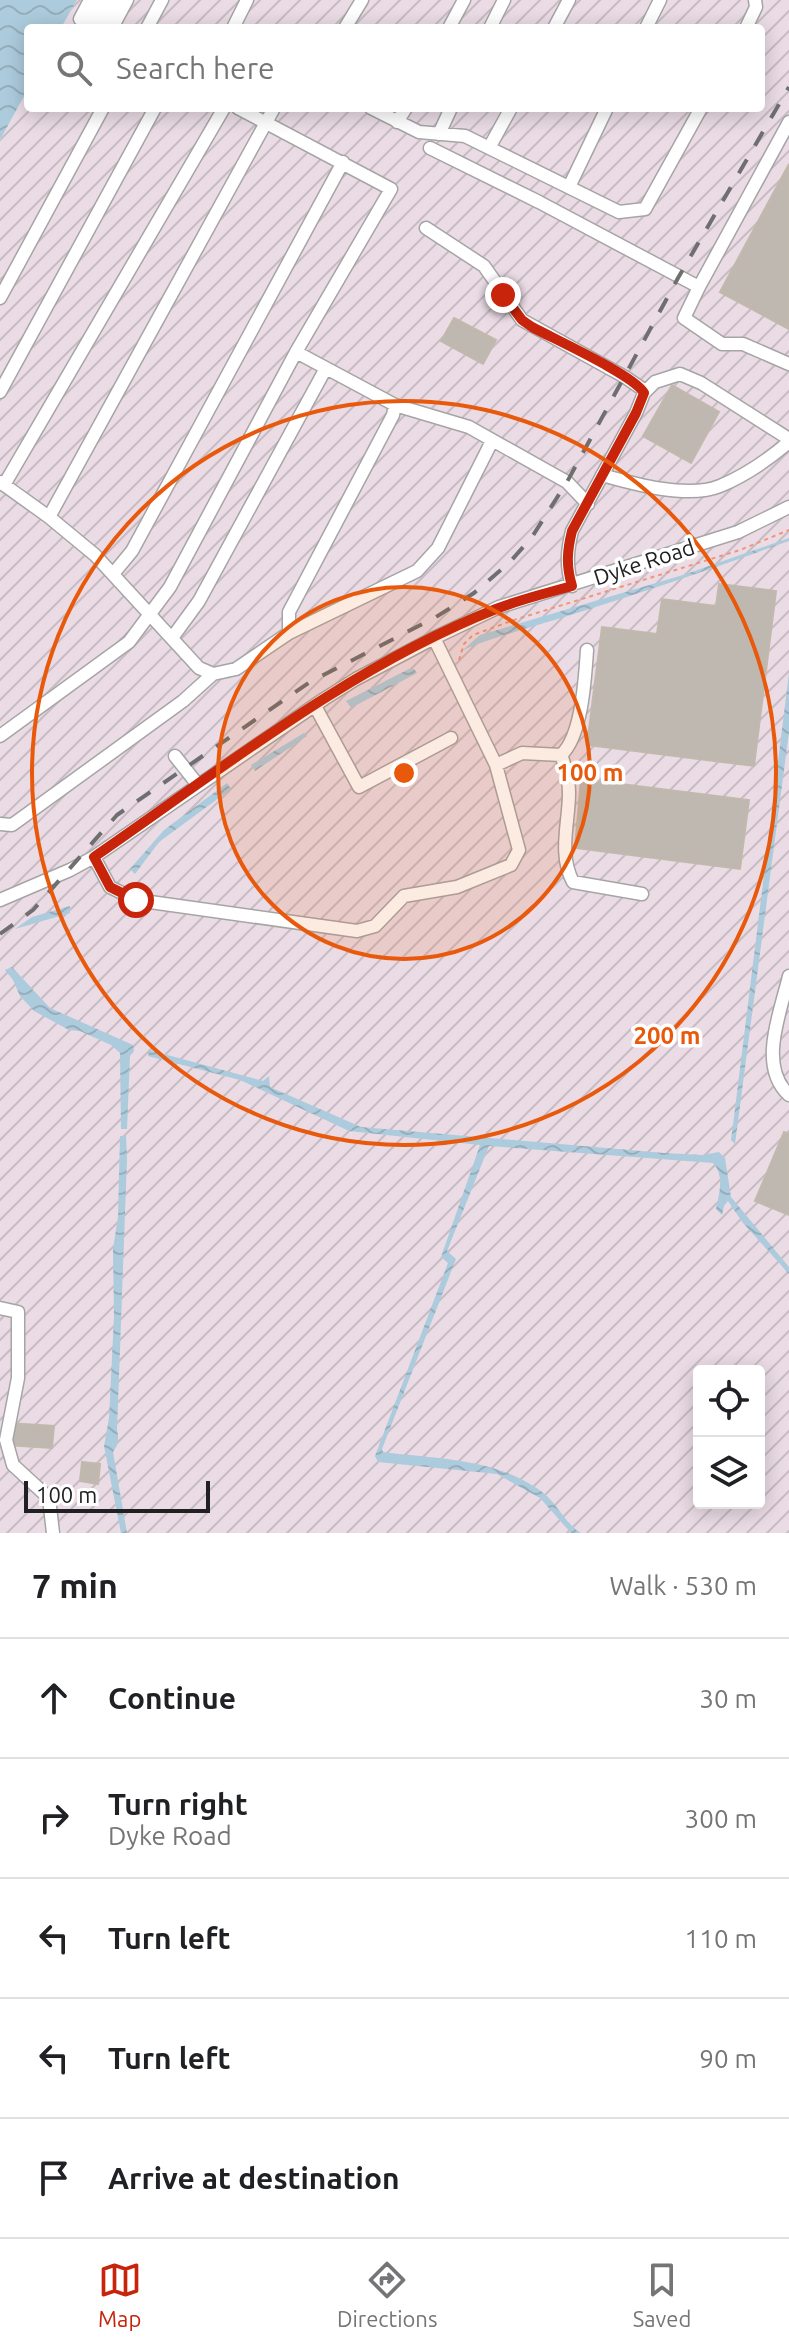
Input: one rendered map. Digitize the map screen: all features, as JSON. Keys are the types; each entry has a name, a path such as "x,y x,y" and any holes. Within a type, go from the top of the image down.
{"street":[{"path":"89,24 80,19 90,0"},
{"path":"96,24 103,0"},
{"path":"97,24 116,0"},
{"path":"114,24 127,0"},
{"path":"149,24 162,0"},
{"path":"235,24 247,0"},
{"path":"347,24 362,0"},
{"path":"451,24 464,0"},
{"path":"492,24 504,0"},
{"path":"556,24 569,0"},
{"path":"648,24 660,0"},
{"path":"748,24 756,7 755,0"},
{"path":"0,298 101,112"},
{"path":"0,392 153,112"},
{"path":"213,674 199,668 95,555 2,483 222,112"},
{"path":"0,736 129,642 151,615 170,587 296,352 391,189 247,112"},
{"path":"49,517 272,112"},
{"path":"378,112 419,132 465,136 619,212 645,209 699,112"},
{"path":"397,122 403,112"},
{"path":"439,134 449,112"},
{"path":"489,148 509,112"},
{"path":"569,187 605,112"},
{"path":"789,122 684,318 722,344 743,344 789,364"},
{"path":"430,148 699,287"},
{"path":"113,574 132,551 343,162"},
{"path":"426,228 484,266 522,320 625,377 644,393"},
{"path":"296,352 395,405 469,427 567,482 588,504"},
{"path":"172,638 199,601 326,368"},
{"path":"572,586 567,569 567,552 572,531 644,393 655,382 680,374 701,383 789,441 774,454 718,487 692,491 639,485 602,475"},
{"path":"289,633 289,612 393,415 395,405"},
{"path":"0,824 12,825 183,701 213,674 236,669 289,633 417,571 438,548 492,441"},
{"name":"Dyke Road","path":"0,900 94,857 356,679 434,638 499,607 738,532 789,507"},
{"path":"94,857 110,887 136,900 357,931 375,926 404,896 457,887 511,865 519,850 496,765 434,638"},
{"path":"496,765 522,753 561,755 569,748 584,689 587,650"},
{"path":"315,706 359,787 451,738"},
{"path":"561,755 568,774 569,794 565,832 566,868 573,882 642,894"},
{"path":"175,756 198,785"},
{"path":"789,976 772,1062 778,1081 789,1095"},
{"path":"0,1308 18,1312 18,1378 6,1440 13,1465 49,1498 53,1533"}],"path":[{"path":"448,668 459,662 464,644 473,635 740,550 789,530"}],"shaded area":[{"path":"77,0 789,0 789,1533 0,1533 0,140 24,96 24,112 765,112 765,24 63,24"}],"water":[{"path":"0,0 77,0 63,24 24,24 24,96 0,140"},
{"path":"789,538 789,541 684,578 463,650 480,635 683,575"},
{"path":"409,669 417,673 351,708 346,701"},
{"path":"789,673 789,732 735,1144 731,1140"},
{"path":"304,733 307,736 255,771 251,765"},
{"path":"227,783 231,789 159,842 135,874 130,869 164,830"},
{"path":"70,906 70,913 15,929 32,917"},
{"path":"12,967 50,1008 133,1045 127,1129 121,1129 120,1053 111,1045 80,1031 69,1030 34,1011 20,996 5,970"},
{"path":"149,1050 263,1081 269,1076 270,1087 361,1127 664,1153 702,1155 719,1152 725,1158 731,1197 789,1267 789,1274 743,1223 728,1201 722,1215 716,1209 720,1179 713,1163 489,1146 447,1251 456,1259 382,1449 383,1452 483,1466 521,1479 544,1494 581,1533 571,1533 540,1498 497,1474 378,1462 375,1456 448,1263 441,1257 480,1145 349,1131 240,1080 148,1056"},
{"path":"120,1136 126,1136 127,1159 118,1439 113,1452 127,1533 121,1533 104,1446 109,1418 114,1316 113,1249 118,1217"}],"building":[{"path":"789,164 789,329 720,292"},
{"path":"454,318 496,340 483,364 441,341"},
{"path":"672,385 719,412 691,463 643,436"},
{"path":"719,584 776,591 754,766 587,745 602,627 657,634 662,599 716,606"},
{"path":"581,779 749,800 740,869 575,848"},
{"path":"784,1132 789,1134 789,1215 755,1201"},
{"path":"7,1423 54,1426 52,1448 7,1445"},
{"path":"82,1462 100,1464 98,1484 80,1481"}],"railway":[{"path":"0,934 33,910 117,815 310,682 436,617 474,593 510,562 532,537 567,482 678,278 789,87"}],"route":[{"path":"136,900 110,887 94,857 356,679 475,617 572,586 567,569 572,531 644,393 625,377 532,327 522,320 503,295"}]}
